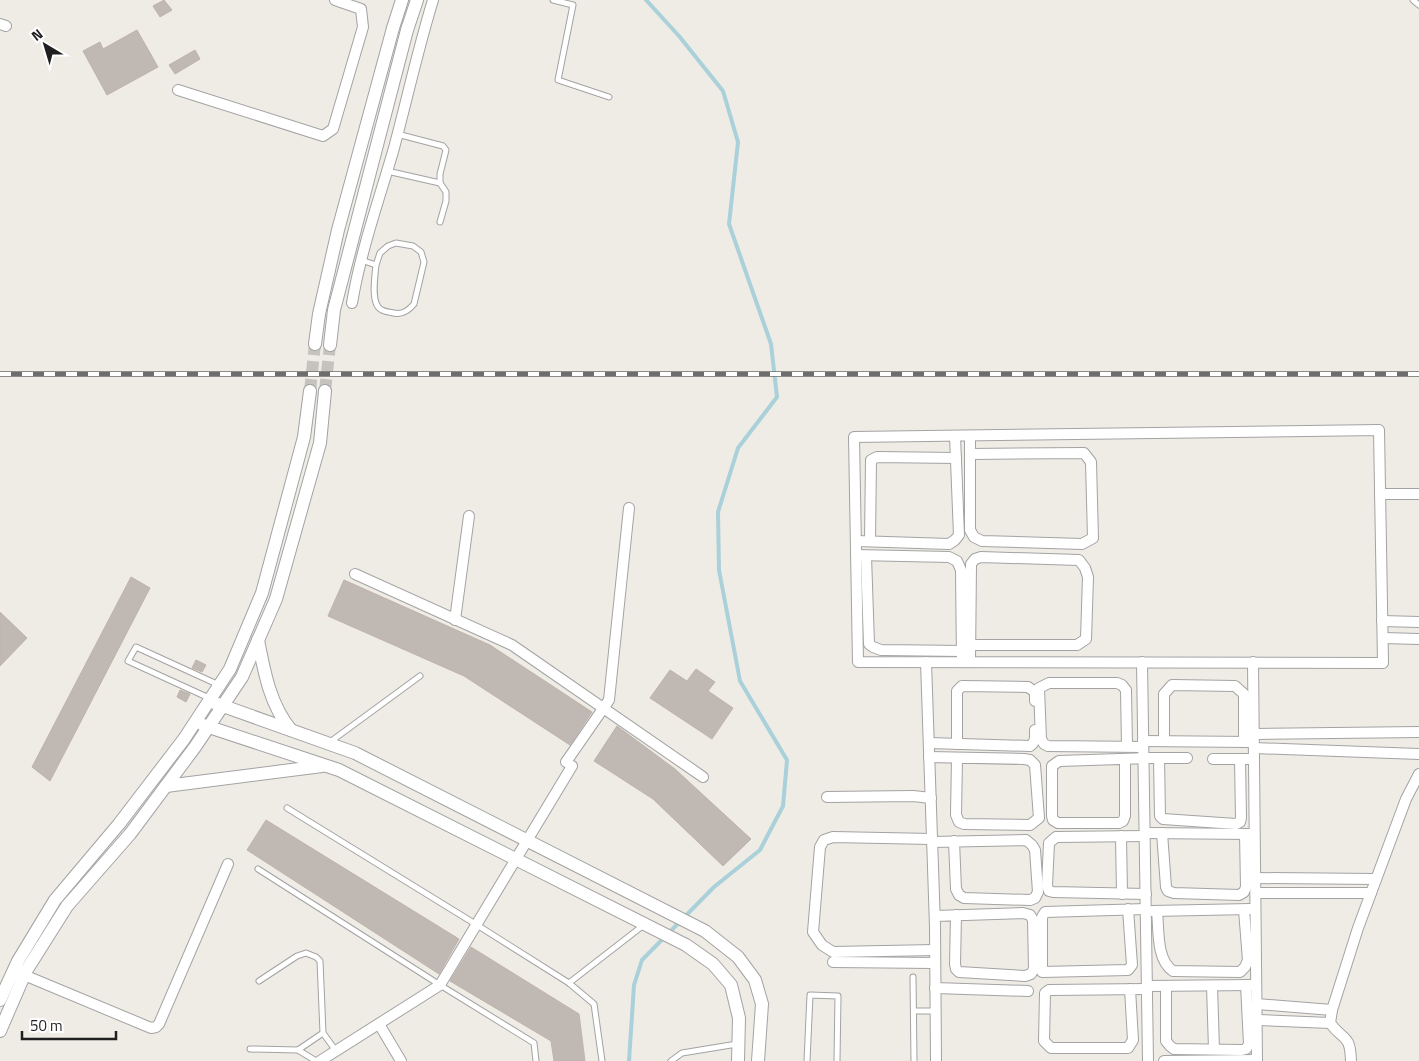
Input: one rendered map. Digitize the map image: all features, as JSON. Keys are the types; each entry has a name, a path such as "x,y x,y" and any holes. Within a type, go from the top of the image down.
{"street":[{"path":"178,90 322,136 333,129 362,27 361,9 335,0"},
{"path":"393,0 397,14"},
{"path":"315,344 319,314 338,230 402,0"},
{"path":"330,345 334,310 406,30 417,0"},
{"path":"352,303 361,260 433,0"},
{"path":"0,1000 18,961 55,900 119,824 184,739 230,669 262,593 304,437 310,391"},
{"path":"0,1031 24,975 67,906 130,834 209,727 242,677 276,599 320,443 325,391"},
{"path":"861,556 858,662 1383,662 1379,430 854,437 856,541 861,556 869,644 881,650 962,651"},
{"path":"856,541 949,544 956,540 959,535 955,436"},
{"path":"970,436 970,454 970,530 974,536 982,541 1082,544 1093,538 1091,462 1084,453 970,454"},
{"path":"870,541 871,460 877,457 956,458"},
{"path":"1380,494 1419,494"},
{"path":"318,1061 440,985 528,841 569,764 609,700 629,508"},
{"path":"455,620 469,516"},
{"path":"861,556 949,557 957,561 962,570 962,651 966,662"},
{"path":"966,662 971,645 971,564 975,559 981,557 1079,560 1085,568 1088,577 1086,639 1083,642 1077,646 971,645"},
{"path":"355,574 512,645 702,777"},
{"path":"1382,621 1419,622"},
{"path":"1383,638 1419,639"},
{"path":"258,640 273,700 281,718 291,730"},
{"path":"926,662 935,916 936,1061"},
{"path":"1142,662 1149,1061 1159,1061"},
{"path":"1162,834 1166,887 1168,891 1174,893 1238,894 1244,892 1250,834 1253,662"},
{"path":"1127,746 1126,690 1122,685 1117,683 1049,683 1040,688 1041,739 1048,746 1127,746 1164,741 1419,754"},
{"path":"1164,741 1164,694 1172,685 1235,686 1244,694 1252,745"},
{"path":"929,743 957,744 1030,746 1034,743 1035,739 1035,692 1028,686 962,686 957,691 957,744"},
{"path":"210,700 355,753 705,931 738,957 755,980 762,1004 758,1061"},
{"path":"195,723 339,770 686,945 713,964 731,985 739,1018 738,1061"},
{"path":"1159,758 1160,816 1163,819 1236,824 1240,822 1241,818 1240,759 1252,745 1419,732"},
{"path":"930,757 1030,760 1035,765 1039,818 1030,825 964,824 959,822 956,815 957,758"},
{"path":"1125,759 1125,816 1123,821 1119,823 1058,823 1053,820 1052,766 1055,763 1125,759 1144,758 1187,758"},
{"path":"1213,758 1240,759"},
{"path":"166,786 327,766"},
{"path":"1330,1023 1332,1010 1371,892 1406,799 1419,774"},
{"path":"827,797 913,796 931,798"},
{"path":"1146,894 1049,891 1047,886 1049,843 1056,837 1145,834 1250,834"},
{"path":"1166,986 1166,1041 1170,1046 1174,1049 1246,1049 1249,1044 1257,910 1256,878 1250,834"},
{"path":"1121,836 1122,894"},
{"path":"935,950 833,952 822,945 813,932 820,847 824,840 833,837 954,841 1026,840 1035,850 1038,892 1035,898 1030,900 964,898 959,896 956,889 954,841"},
{"path":"24,975 151,1028 156,1027 160,1024 228,864"},
{"path":"1256,878 1376,879"},
{"path":"1256,894 1371,892"},
{"path":"1128,909 1132,965 1128,970 1042,972 1043,913 1128,909 1158,911 1257,910"},
{"path":"1158,911 1161,953 1167,967 1173,971 1240,972 1248,960 1244,910"},
{"path":"935,916 956,915 1023,913 1030,915 1034,920 1034,969 1031,974 1025,976 959,972 955,964 956,915"},
{"path":"833,962 935,963"},
{"path":"1130,989 1133,1040 1128,1048 1051,1048 1047,1046 1044,1041 1045,993 1049,990 1252,985"},
{"path":"1164,1061 1257,1060 1257,1004 1252,985"},
{"path":"1212,986 1214,1049"},
{"path":"935,988 1028,991"},
{"path":"1257,1004 1332,1010"},
{"path":"1257,1020 1330,1023 1343,1035 1350,1045 1350,1061"},
{"path":"379,1024 401,1061"}],"lane":[{"path":"553,0 573,5 558,80 609,97"},
{"path":"1413,0 1419,6"},
{"path":"397,134 443,146 446,150 440,174 440,183 446,192 446,201 440,222"},
{"path":"387,171 440,183"},
{"path":"396,242 413,246 421,252 424,262 414,304 411,308 398,314 381,310 378,306 374,289 376,265 380,253 396,242"},
{"path":"361,260 376,265"},
{"path":"210,700 128,661 136,647 219,686"},
{"path":"328,744 420,676"},
{"path":"287,808 568,983 594,1004 602,1061"},
{"path":"258,868 534,1043 536,1061"},
{"path":"568,983 649,926"},
{"path":"259,981 296,956 306,953 316,957 320,961 323,1033 336,1051"},
{"path":"913,977 914,1061"},
{"path":"807,1061 810,995 838,996 837,1061"},
{"path":"914,1011 936,1011"},
{"path":"298,1050 323,1033"},
{"path":"671,1061 682,1053 738,1044"},
{"path":"250,1049 298,1050 318,1061"}],"building":[{"path":"164,0 172,10 160,17 153,6"},
{"path":"137,30 158,67 107,95 83,51 100,42 103,49"},
{"path":"195,50 200,59 175,74 169,65"},
{"path":"131,577 150,588 50,781 32,767"},
{"path":"344,580 490,645 592,712 570,745 464,676 328,616"},
{"path":"0,612 27,638 0,666"},
{"path":"196,660 206,665 202,672 192,668"},
{"path":"696,669 715,682 708,691 733,708 712,739 650,698 670,670 687,681"},
{"path":"180,690 190,694 186,702 177,697"},
{"path":"617,726 675,769 751,839 723,866 653,799 594,761"},
{"path":"266,820 459,939 439,974 247,850"},
{"path":"471,947 579,1014 585,1061 554,1061 551,1041 450,981"}],"waterway":[{"path":"629,1061 634,985 642,960 714,887 760,850 783,806 787,760 740,681 719,570 718,512 738,448 777,397 771,344 729,224 738,142 723,91 679,36 646,0"}],"tunnel":[{"path":"310,391 315,344"},
{"path":"325,391 330,345"}],"railway":[{"path":"0,374 1419,374"}]}
